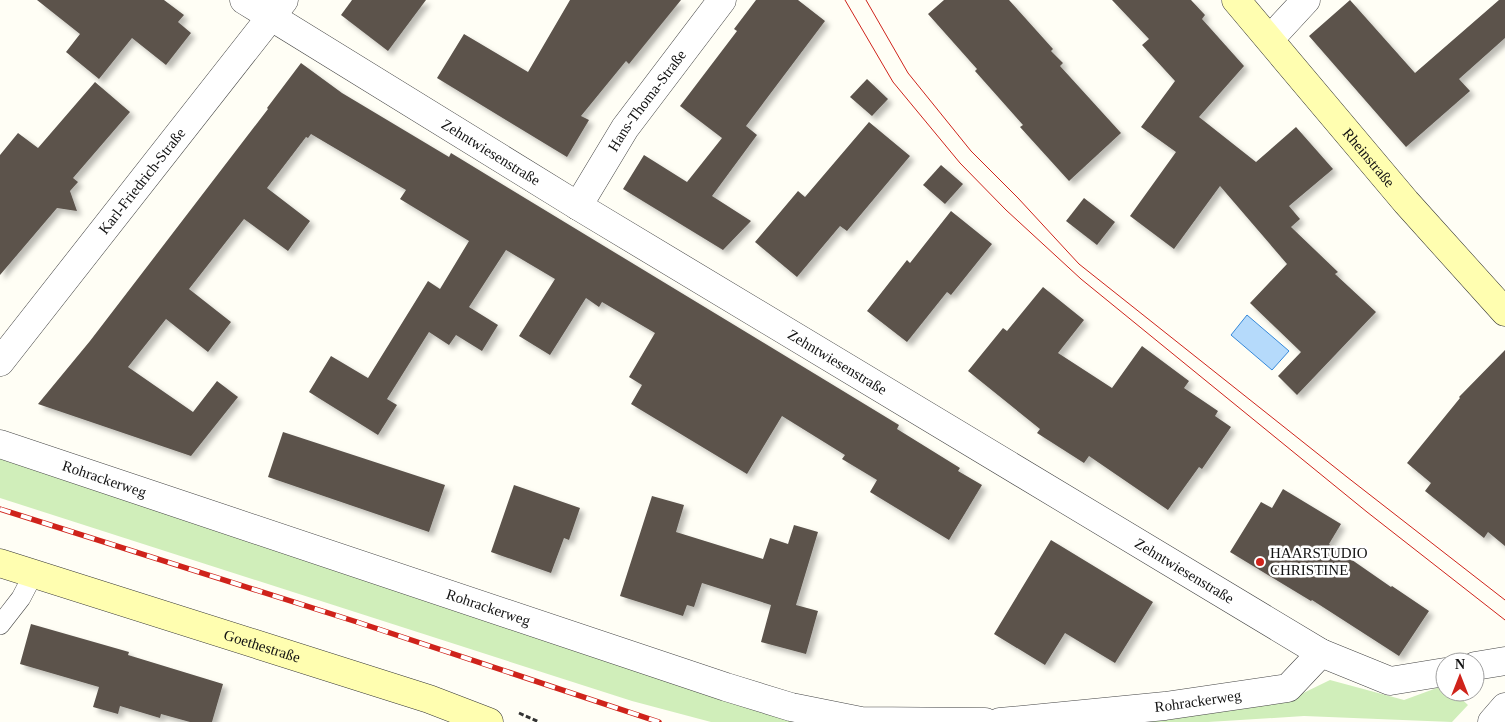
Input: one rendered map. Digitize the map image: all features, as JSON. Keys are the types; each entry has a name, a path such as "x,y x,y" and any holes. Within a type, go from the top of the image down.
{"street":[{"name":"Zehntwiesenstraße","path":"244,0 277,9 578,206 1321,653 1390,681 1435,674"},
{"name":"Hans-Thoma-Straße","path":"578,206 625,128 722,0"},
{"name":"Rheinstraße","path":"1236,0 1406,202 1505,312"},
{"path":"1270,39 1306,0"},
{"name":"Karl-Friedrich-Straße","path":"0,362 277,9"},
{"name":"Rohrackerweg","path":"0,444 726,687 791,707 861,720 985,722"},
{"name":"Goethestraße","path":"0,563 430,699 489,722"},
{"name":"Rohrackerweg","path":"1000,722 1164,706 1288,688 1321,653"},
{"path":"1485,664 1505,661"},
{"path":"1492,722 1505,707"}],"lane":[{"path":"0,625 21,598 34,573"}],"green space":[{"path":"0,458 824,722 711,722 632,701 0,498"},
{"path":"1330,680 1404,700 1435,689 1435,702 1465,702 1468,705 1452,722 1304,716 1208,722 1105,722 1291,699"}],"water":[{"path":"1247,315 1289,351 1272,370 1231,335"}],"building":[{"path":"37,0 164,0 184,15 178,22 191,33 166,65 132,38 99,79 66,52 80,34"},
{"path":"352,0 426,0 388,51 341,15"},
{"path":"570,0 681,0 629,64 626,61 581,116 589,120 567,157 437,78 464,34 528,72"},
{"path":"756,0 798,0 825,21 746,126 757,135 712,196 751,221 723,250 623,189 644,155 687,182 722,138 680,106 737,31 734,29"},
{"path":"944,0 1009,0 1053,49 1051,51 1063,63 1060,66 1121,133 1069,181 1020,127 1023,125 928,14"},
{"path":"1112,0 1191,0 1205,15 1202,19 1244,66 1199,117 1256,162 1296,127 1333,169 1289,206 1300,219 1291,227 1338,272 1335,274 1376,312 1297,395 1278,376 1301,352 1250,303 1287,264 1220,186 1174,249 1130,216 1176,152 1141,127 1175,81 1142,45 1149,39"},
{"path":"1350,0 1415,73 1499,0 1505,0 1505,38 1459,79 1470,91 1406,147 1309,36"},
{"path":"301,63 342,93 449,157 451,153 899,425 897,429 960,468 958,471 982,485 949,540 870,492 877,480 842,459 845,455 782,416 747,474 631,404 642,385 629,377 655,333 602,302 599,307 586,298 550,355 519,336 555,279 506,250 469,307 498,325 482,351 456,335 449,345 429,332 387,399 397,405 378,435 309,392 331,356 368,378 428,281 440,289 469,241 400,199 406,190 311,134 308,138 306,137 267,188 310,221 288,251 244,219 189,289 231,322 208,352 166,319 128,367 193,412 217,381 238,397 191,456 38,404 90,341 268,109"},
{"path":"867,79 888,99 872,116 850,97"},
{"path":"95,82 130,112 73,178 78,182 70,191 77,211 57,208 0,275 0,155 18,133 38,148"},
{"path":"869,122 910,156 847,231 840,226 797,277 755,242 798,191 805,197"},
{"path":"941,165 963,184 945,204 923,185"},
{"path":"1084,198 1115,222 1097,245 1066,221"},
{"path":"951,211 992,244 951,295 947,292 907,342 867,311 907,260 910,263"},
{"path":"1043,287 1084,320 1058,353 1112,388 1142,346 1189,381 1184,388 1218,411 1215,416 1231,427 1202,469 1199,467 1168,510 1089,456 1084,463 1037,433 1040,429 968,371 1003,328 1007,331"},
{"path":"1505,350 1505,546 1488,532 1484,538 1425,491 1431,483 1407,463 1459,397"},
{"path":"283,432 445,485 429,532 268,477"},
{"path":"514,485 580,508 569,540 564,538 551,573 491,552"},
{"path":"1283,489 1341,524 1329,544 1429,611 1399,656 1312,600 1230,552 1261,502 1272,508"},
{"path":"652,496 684,505 676,532 763,559 770,538 788,544 794,525 818,532 796,605 818,611 806,654 761,642 771,605 702,583 694,607 687,605 683,616 620,596"},
{"path":"1051,540 1153,602 1115,663 1065,633 1045,665 994,634"},
{"path":"31,624 129,652 128,655 223,684 212,722 190,722 161,714 160,718 120,706 118,714 93,707 99,687 20,664"}],"tram line":[{"path":"845,0 893,82 960,163 1006,210 1081,279 1367,512 1505,620"},
{"path":"866,0 908,73 971,151 1018,198 1079,264 1505,600"}],"railway":[{"path":"0,509 357,622 659,722"}],"place":[{"name":"HAARSTUDIO CHRISTINE","path":"1260,562"}]}
